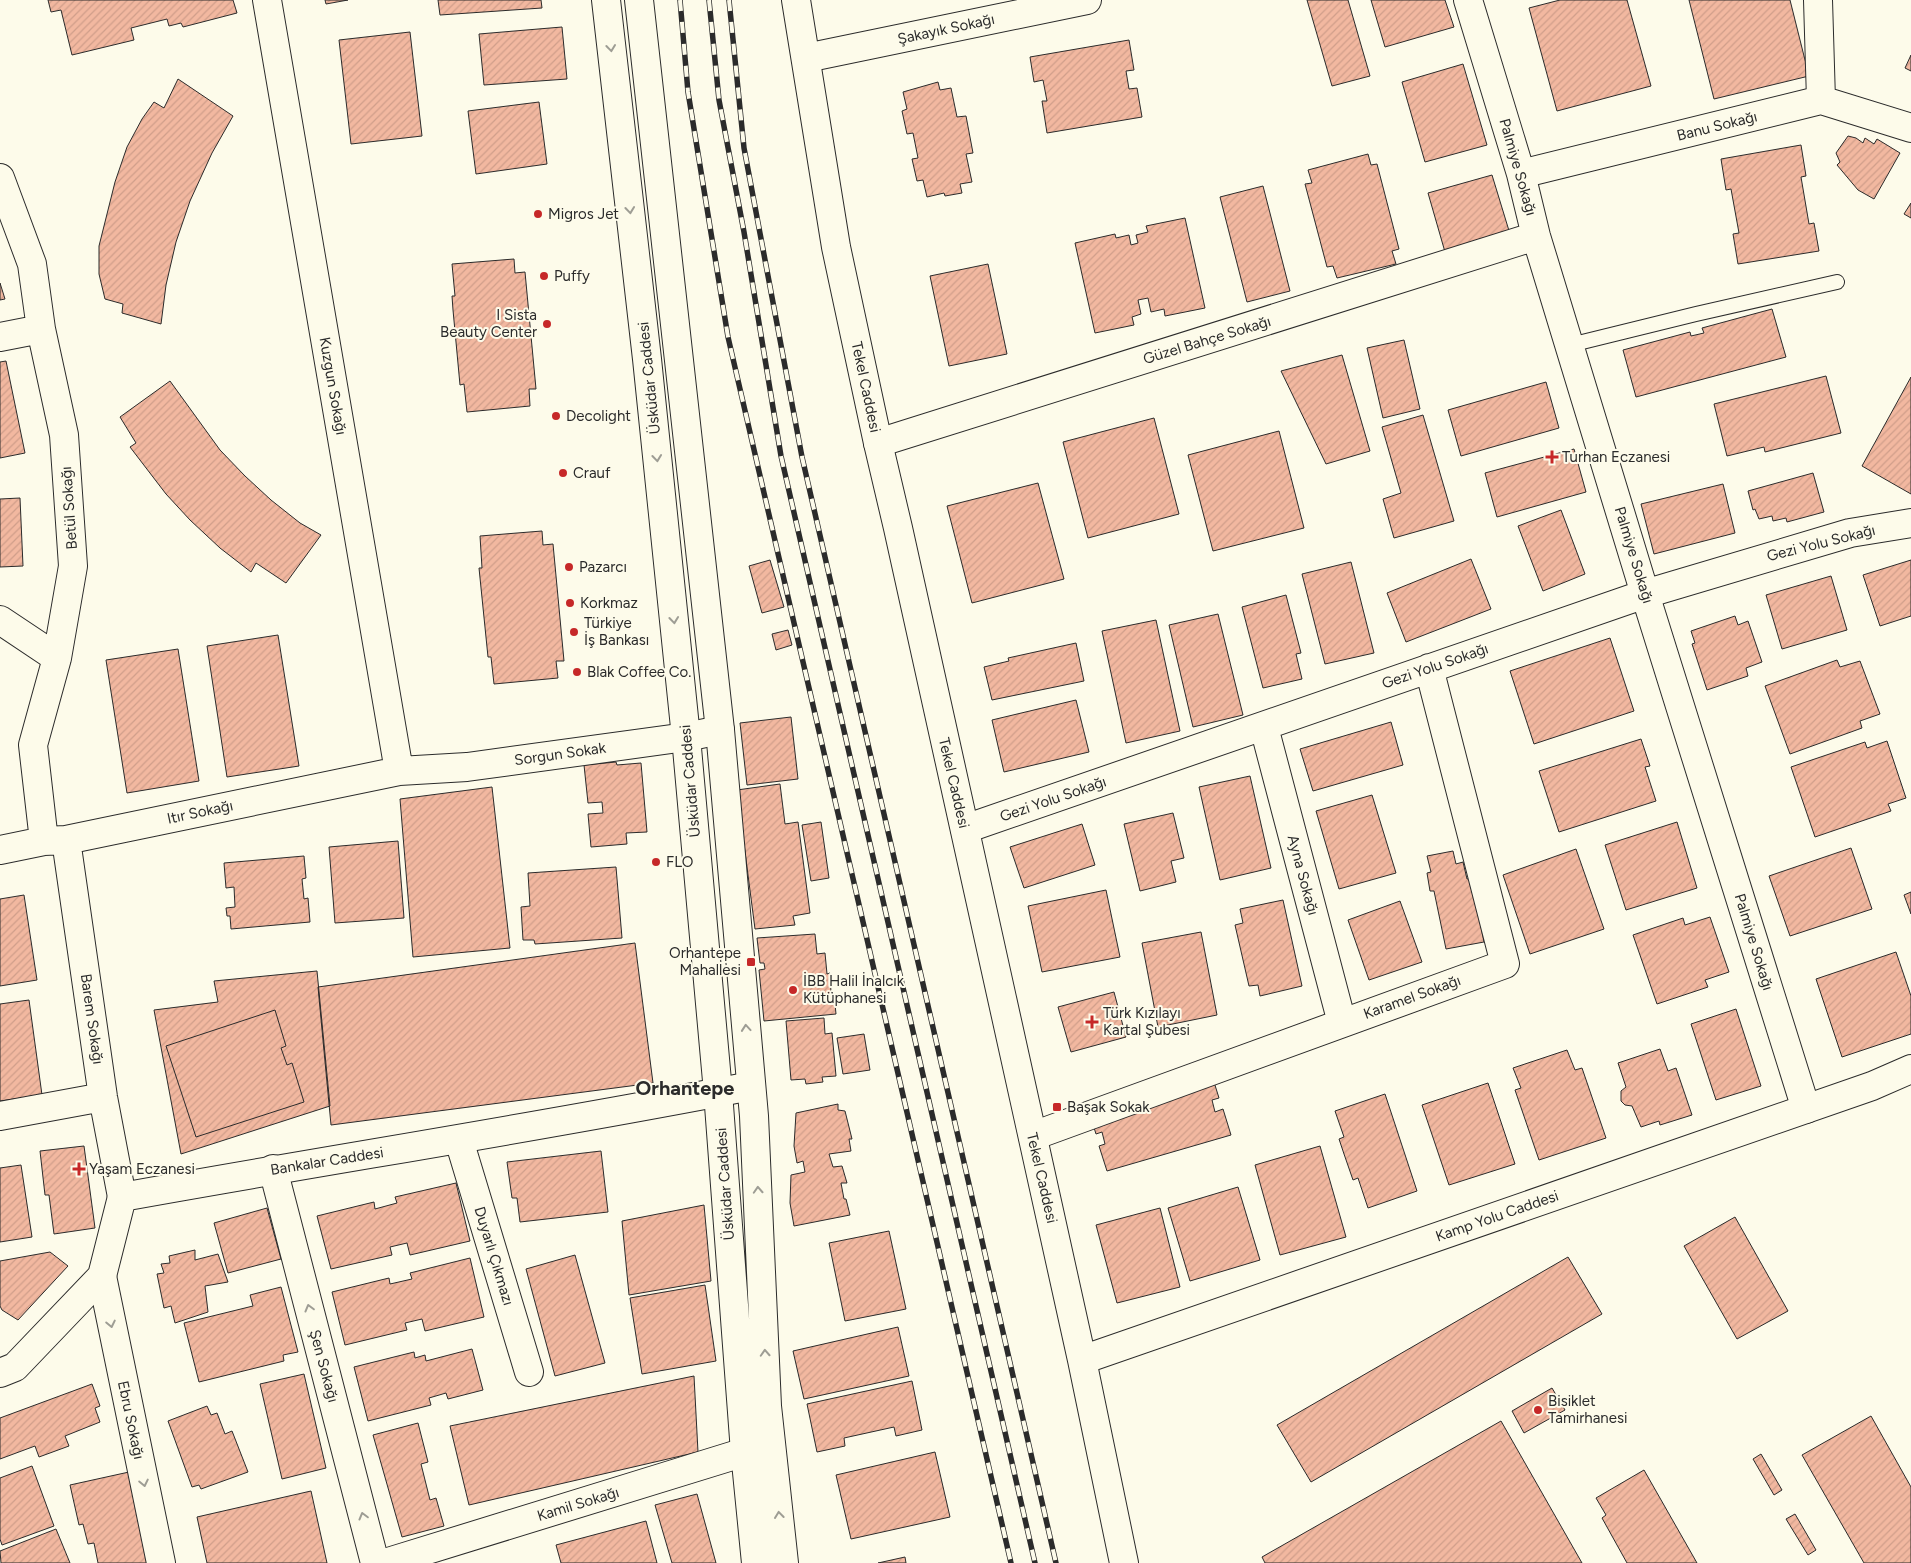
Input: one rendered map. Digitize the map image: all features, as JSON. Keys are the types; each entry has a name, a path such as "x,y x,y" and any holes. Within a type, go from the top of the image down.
{"street":[{"name":"Kuzgun Sokağı","path":"267,0 399,771"},
{"name":"Üsküdar Caddesi","path":"606,0 647,359 686,737 718,1092 758,1450 784,1563"},
{"name":"Üsküdar Caddesi","path":"639,0 720,730 751,1086 758,1450 756,1563"},
{"name":"Tekel Caddesi","path":"796,0 836,248 1033,1136 1124,1563"},
{"name":"Şakayık Sokağı","path":"806,58 1087,0"},
{"name":"Palmiye Sokağı","path":"1468,0 1521,174 1536,236 1806,1109"},
{"path":"1818,0 1821,100 1911,128"},
{"name":"Banu Sokağı","path":"1521,174 1821,100"},
{"name":"Betül Sokağı","path":"0,178 32,264 41,329 64,435 73,566 58,658 33,745 55,841"},
{"name":"Güzel Bahçe Sokağı","path":"878,443 1536,236"},
{"path":"0,337 41,329"},
{"name":"Gezi Yolu Sokağı","path":"965,829 1646,594 1850,533 1911,523"},
{"path":"0,620 58,658"},
{"name":"Karamel Sokağı","path":"1033,1136 1505,964 1429,668"},
{"name":"Ayna Sokağı","path":"1264,727 1342,1023"},
{"name":"Sorgun Sokak","path":"399,771 467,766 686,737 720,730"},
{"name":"Itır Sokağı","path":"0,850 55,841 399,771"},
{"name":"Barem Sokağı","path":"55,841 122,1197"},
{"name":"Kamp Yolu Caddesi","path":"1082,1360 1872,1086 1911,1069"},
{"name":"Bankalar Caddesi","path":"122,1197 459,1140 751,1086"},
{"path":"0,1116 103,1096"},
{"name":"Duyarlı Çıkmazı","path":"459,1140 529,1372"},
{"name":"Şen Sokağı","path":"273,1170 375,1563"},
{"path":"0,1373 15,1367 102,1276 122,1197"},
{"name":"Ebru Sokağı","path":"102,1276 161,1563"},
{"name":"Kamil Sokağı","path":"385,1563 758,1450"}],"lane":[{"path":"1570,345 1837,282"}],"building":[{"path":"48,0 233,0 237,13 183,27 181,23 169,26 167,19 131,28 134,40 72,55 61,10 51,12"},
{"path":"325,0 348,0 326,4"},
{"path":"438,0 541,0 542,8 440,15"},
{"path":"1307,0 1348,0 1370,76 1332,86"},
{"path":"1371,0 1445,0 1454,27 1385,47"},
{"path":"1560,0 1627,0 1651,86 1557,111 1529,8"},
{"path":"1689,0 1790,0 1809,76 1714,99"},
{"path":"562,27 567,79 484,85 479,34"},
{"path":"410,32 422,136 351,144 339,40"},
{"path":"1129,40 1134,70 1126,71 1129,89 1137,88 1142,117 1047,133 1042,101 1047,101 1043,80 1034,82 1030,57"},
{"path":"1911,55 1911,71 1905,68"},
{"path":"1463,64 1487,145 1425,162 1402,82"},
{"path":"178,79 233,116 212,153 190,201 176,242 166,285 161,324 122,313 123,304 105,299 99,274 99,246 115,182 127,147 142,119 154,102 164,108"},
{"path":"938,82 940,90 951,88 957,117 966,116 973,153 966,154 972,182 960,184 962,193 945,196 944,193 927,197 923,180 917,181 912,159 918,158 913,133 907,134 902,111 907,109 903,92"},
{"path":"539,102 547,164 476,174 468,111"},
{"path":"1848,136 1856,138 1863,143 1865,138 1874,144 1877,139 1900,153 1874,199 1858,190 1837,165 1840,162 1836,153"},
{"path":"1801,145 1806,176 1801,177 1809,224 1814,223 1819,251 1738,264 1733,234 1739,233 1731,189 1726,190 1721,159"},
{"path":"1368,154 1371,165 1377,164 1399,249 1392,251 1396,264 1337,278 1333,266 1327,267 1305,184 1312,183 1308,170"},
{"path":"1492,175 1510,234 1445,252 1428,193"},
{"path":"1263,186 1290,291 1247,302 1220,197"},
{"path":"1911,203 1911,218 1904,214"},
{"path":"1185,218 1205,308 1165,316 1164,309 1151,312 1148,298 1138,300 1141,314 1132,317 1134,325 1095,333 1075,243 1115,234 1116,238 1129,235 1131,245 1138,243 1136,235 1148,232 1146,226"},
{"path":"514,259 515,273 525,272 536,389 529,389 530,406 467,412 464,384 460,385 452,296 455,296 452,264"},
{"path":"988,264 1007,354 949,366 930,276"},
{"path":"0,283 5,299 0,300"},
{"path":"1772,309 1786,357 1636,397 1623,350 1690,332 1691,336 1704,333 1702,328"},
{"path":"1404,340 1420,409 1383,418 1367,348"},
{"path":"1342,355 1370,451 1326,464 1281,371"},
{"path":"6,361 25,453 0,458 0,362"},
{"path":"1826,376 1841,433 1765,452 1764,447 1727,456 1714,404"},
{"path":"1911,377 1911,494 1862,466"},
{"path":"170,381 220,450 245,476 300,523 321,535 286,583 256,563 251,572 220,548 166,494 130,447 136,443 120,417"},
{"path":"1546,382 1559,428 1461,456 1448,410"},
{"path":"1423,415 1454,521 1394,538 1383,499 1401,493 1382,427"},
{"path":"1154,418 1179,514 1088,538 1063,442"},
{"path":"1279,431 1304,528 1213,551 1188,455"},
{"path":"1574,449 1586,492 1497,517 1485,473"},
{"path":"1813,473 1824,512 1787,522 1786,518 1773,521 1772,516 1759,519 1755,509 1753,510 1748,491"},
{"path":"1038,483 1064,579 972,603 947,506"},
{"path":"1723,484 1735,533 1654,554 1641,504"},
{"path":"20,498 23,566 0,567 0,499"},
{"path":"1561,510 1585,574 1543,591 1518,526"},
{"path":"542,531 543,545 553,544 564,661 556,661 558,678 494,684 491,657 488,657 479,568 482,568 480,536"},
{"path":"1471,559 1491,609 1406,642 1387,593"},
{"path":"770,560 784,607 762,613 749,566"},
{"path":"1911,560 1911,616 1880,626 1863,575"},
{"path":"1351,562 1374,653 1325,664 1302,574"},
{"path":"1831,576 1847,630 1782,649 1766,595"},
{"path":"1286,595 1301,653 1296,654 1302,679 1263,688 1242,607"},
{"path":"1218,614 1243,715 1193,727 1169,625"},
{"path":"1735,616 1738,625 1748,621 1762,662 1746,668 1748,676 1707,690 1692,644 1695,643 1691,631"},
{"path":"1156,620 1180,731 1126,743 1102,631"},
{"path":"788,630 792,645 776,650 772,634"},
{"path":"278,635 299,766 227,777 207,646"},
{"path":"1610,638 1634,711 1534,744 1510,671"},
{"path":"1076,643 1084,681 992,700 984,667 1009,661 1008,658"},
{"path":"178,649 199,781 127,793 106,660"},
{"path":"1837,660 1840,667 1860,661 1880,714 1860,721 1862,728 1790,754 1765,686"},
{"path":"1076,700 1089,752 1004,772 992,720"},
{"path":"791,717 798,779 747,785 740,723"},
{"path":"1391,722 1403,765 1313,791 1300,749"},
{"path":"1641,739 1650,766 1645,767 1656,801 1559,832 1539,771"},
{"path":"1887,741 1906,798 1888,804 1891,811 1815,837 1791,767 1865,742 1867,748"},
{"path":"616,762 617,765 641,763 647,832 626,833 627,844 591,847 588,814 603,813 602,802 588,803 584,765"},
{"path":"1250,776 1271,868 1220,880 1199,787"},
{"path":"780,784 785,824 798,822 810,913 793,916 795,925 755,929 737,790"},
{"path":"492,787 510,948 413,957 400,799"},
{"path":"1372,795 1396,873 1339,889 1316,811"},
{"path":"1173,813 1184,858 1171,861 1176,882 1140,891 1124,824"},
{"path":"821,822 829,878 811,881 802,825"},
{"path":"1677,822 1697,888 1626,910 1605,845"},
{"path":"1082,824 1095,865 1024,888 1010,847"},
{"path":"398,841 404,918 335,923 329,847"},
{"path":"1851,848 1872,909 1790,936 1769,876"},
{"path":"1576,849 1604,929 1530,954 1503,875"},
{"path":"1453,851 1456,864 1463,862 1467,879 1472,878 1484,942 1446,949 1434,891 1430,891 1427,873 1431,872 1427,856"},
{"path":"304,856 306,878 302,879 304,899 308,898 310,922 231,929 230,916 227,916 226,908 235,907 234,887 226,888 224,863"},
{"path":"616,867 622,938 535,944 534,940 523,940 521,907 530,906 528,873"},
{"path":"1106,890 1120,957 1042,972 1028,906"},
{"path":"1911,892 1911,914 1904,895"},
{"path":"24,895 37,980 0,986 0,899"},
{"path":"1283,900 1302,986 1260,996 1258,985 1249,986 1235,925 1243,923 1240,909"},
{"path":"1400,901 1422,962 1369,980 1348,920"},
{"path":"1710,917 1729,972 1705,980 1708,987 1657,1004 1633,935 1683,918 1685,925"},
{"path":"1201,932 1217,1015 1158,1027 1142,943"},
{"path":"815,934 817,954 825,953 827,974 830,973 831,993 834,994 836,1014 764,1021 759,970 765,969 764,963 760,963 757,938"},
{"path":"635,943 653,1083 331,1125 318,987"},
{"path":"1896,952 1911,996 1911,1034 1842,1057 1816,979"},
{"path":"317,971 330,1106 181,1154 154,1010 218,1002 214,981"},
{"name":"Türk Kızılayı Kartal Şubesi","path":"1114,992 1126,1037 1071,1052 1058,1007"},
{"path":"29,1000 42,1095 0,1101 0,1004"},
{"path":"1736,1009 1761,1086 1716,1100 1691,1024"},
{"path":"275,1010 286,1046 281,1048 287,1065 292,1063 304,1102 196,1137 166,1046"},
{"path":"824,1018 825,1034 832,1033 836,1076 822,1077 823,1082 806,1084 805,1079 791,1080 786,1021"},
{"path":"864,1034 870,1070 843,1074 837,1038"},
{"path":"1660,1049 1668,1071 1676,1068 1692,1115 1660,1125 1659,1121 1641,1127 1632,1106 1625,1105 1621,1101 1621,1091 1626,1087 1618,1063"},
{"path":"1567,1050 1575,1070 1582,1068 1606,1138 1539,1160 1515,1090 1521,1088 1513,1068"},
{"path":"1214,1082 1219,1098 1212,1100 1215,1112 1223,1109 1231,1135 1107,1171 1099,1146 1105,1144 1102,1132 1096,1134 1091,1118"},
{"path":"1488,1083 1515,1164 1449,1185 1422,1105"},
{"path":"1385,1094 1417,1191 1368,1208 1358,1178 1353,1180 1344,1154 1339,1139 1344,1137 1335,1111"},
{"path":"838,1104 838,1110 845,1111 852,1139 849,1139 851,1151 829,1154 833,1167 842,1166 847,1183 841,1183 850,1215 794,1226 790,1203 791,1175 805,1172 803,1161 797,1163 794,1146 796,1113"},
{"path":"84,1146 95,1228 54,1234 49,1195 45,1195 40,1151"},
{"path":"1320,1146 1346,1237 1280,1255 1255,1165"},
{"path":"601,1151 608,1212 520,1222 517,1198 512,1198 507,1162"},
{"path":"21,1165 32,1237 0,1242 0,1168"},
{"path":"456,1183 470,1241 410,1255 407,1243 390,1247 392,1255 331,1269 317,1216 374,1202 375,1209 397,1203 395,1197"},
{"path":"1238,1187 1260,1260 1190,1281 1168,1208"},
{"path":"704,1205 711,1281 629,1295 622,1221"},
{"path":"267,1208 281,1259 228,1273 214,1223"},
{"path":"1160,1208 1180,1287 1117,1303 1096,1225"},
{"path":"1735,1217 1788,1311 1737,1339 1684,1246"},
{"path":"889,1231 906,1309 845,1321 829,1243"},
{"path":"195,1250 195,1260 218,1254 228,1282 205,1286 208,1312 175,1323 171,1306 164,1308 157,1274 164,1273 161,1264 170,1263 169,1256"},
{"path":"50,1252 68,1266 18,1320 2,1310 0,1306 0,1261"},
{"path":"575,1255 605,1363 555,1376 526,1269"},
{"path":"1568,1257 1602,1314 1311,1482 1277,1425"},
{"path":"470,1258 484,1317 425,1331 422,1319 405,1323 407,1330 345,1345 332,1292 389,1278 390,1284 412,1279 410,1273"},
{"path":"705,1285 716,1361 642,1374 630,1298"},
{"path":"281,1287 298,1352 283,1355 284,1361 199,1382 184,1323 253,1306 250,1295"},
{"path":"898,1327 909,1376 804,1399 793,1351"},
{"path":"472,1349 483,1390 448,1399 446,1393 429,1398 431,1405 368,1421 354,1367 414,1352 415,1358 425,1355 426,1361"},
{"path":"304,1374 326,1468 282,1479 260,1384"},
{"path":"694,1376 698,1452 469,1505 450,1426"},
{"path":"912,1381 922,1430 896,1436 894,1427 844,1438 845,1446 817,1452 807,1404"},
{"path":"92,1384 100,1406 95,1408 100,1422 65,1436 69,1446 39,1457 35,1446 0,1459 0,1418"},
{"name":"Bisiklet Tamirhanesi","path":"1552,1388 1565,1410 1524,1433 1512,1411"},
{"path":"207,1406 211,1415 217,1413 225,1434 232,1431 248,1472 201,1489 199,1485 192,1487 168,1421"},
{"path":"1871,1416 1911,1487 1911,1563 1864,1563 1802,1455"},
{"path":"1501,1421 1582,1563 1265,1563 1262,1557"},
{"path":"418,1423 428,1462 421,1464 430,1500 436,1498 444,1526 402,1537 373,1435"},
{"path":"935,1452 950,1517 851,1539 836,1475"},
{"path":"1761,1454 1782,1490 1774,1495 1753,1459"},
{"path":"32,1466 54,1526 2,1545 0,1539 0,1478"},
{"path":"1644,1470 1697,1563 1627,1563 1602,1518 1606,1515 1596,1498"},
{"path":"129,1472 150,1563 98,1563 94,1543 88,1544 83,1524 79,1525 70,1485"},
{"path":"311,1491 327,1563 207,1563 197,1517"},
{"path":"697,1494 716,1563 672,1563 655,1505"},
{"path":"1795,1514 1816,1550 1808,1555 1786,1519"},
{"path":"646,1521 657,1563 561,1563 556,1545"},
{"path":"56,1529 70,1563 1,1563 0,1551"},
{"path":"905,1557 906,1563 878,1563"}],"railway":[{"path":"680,0 688,92 728,337 1011,1563"},
{"path":"709,0 719,100 744,232 781,456 1035,1563"},
{"path":"729,0 744,148 802,457 1056,1563"}],"place":[{"name":"Migros Jet","path":"538,214"},
{"name":"Puffy","path":"544,276"},
{"name":"I Sista Beauty Center","path":"547,324"},
{"name":"Decolight","path":"556,416"},
{"name":"Turhan Eczanesi","path":"1552,457"},
{"name":"Crauf","path":"563,473"},
{"name":"Pazarcı","path":"569,567"},
{"name":"Korkmaz","path":"570,603"},
{"name":"Türkiye İş Bankası","path":"574,632"},
{"name":"Blak Coffee Co.","path":"577,672"},
{"name":"FLO","path":"656,862"},
{"name":"Orhantepe Mahallesi","path":"751,962"},
{"name":"İBB Halil İnalcık Kütüphanesi","path":"793,990"},
{"name":"Türk Kızılayı Kartal Şubesi","path":"1092,1022"},
{"name":"Başak Sokak","path":"1057,1107"},
{"name":"Yaşam Eczanesi","path":"79,1169"},
{"name":"Bisiklet Tamirhanesi","path":"1538,1410"}],"district":[{"name":"Orhantepe","path":"685,1088"}]}
